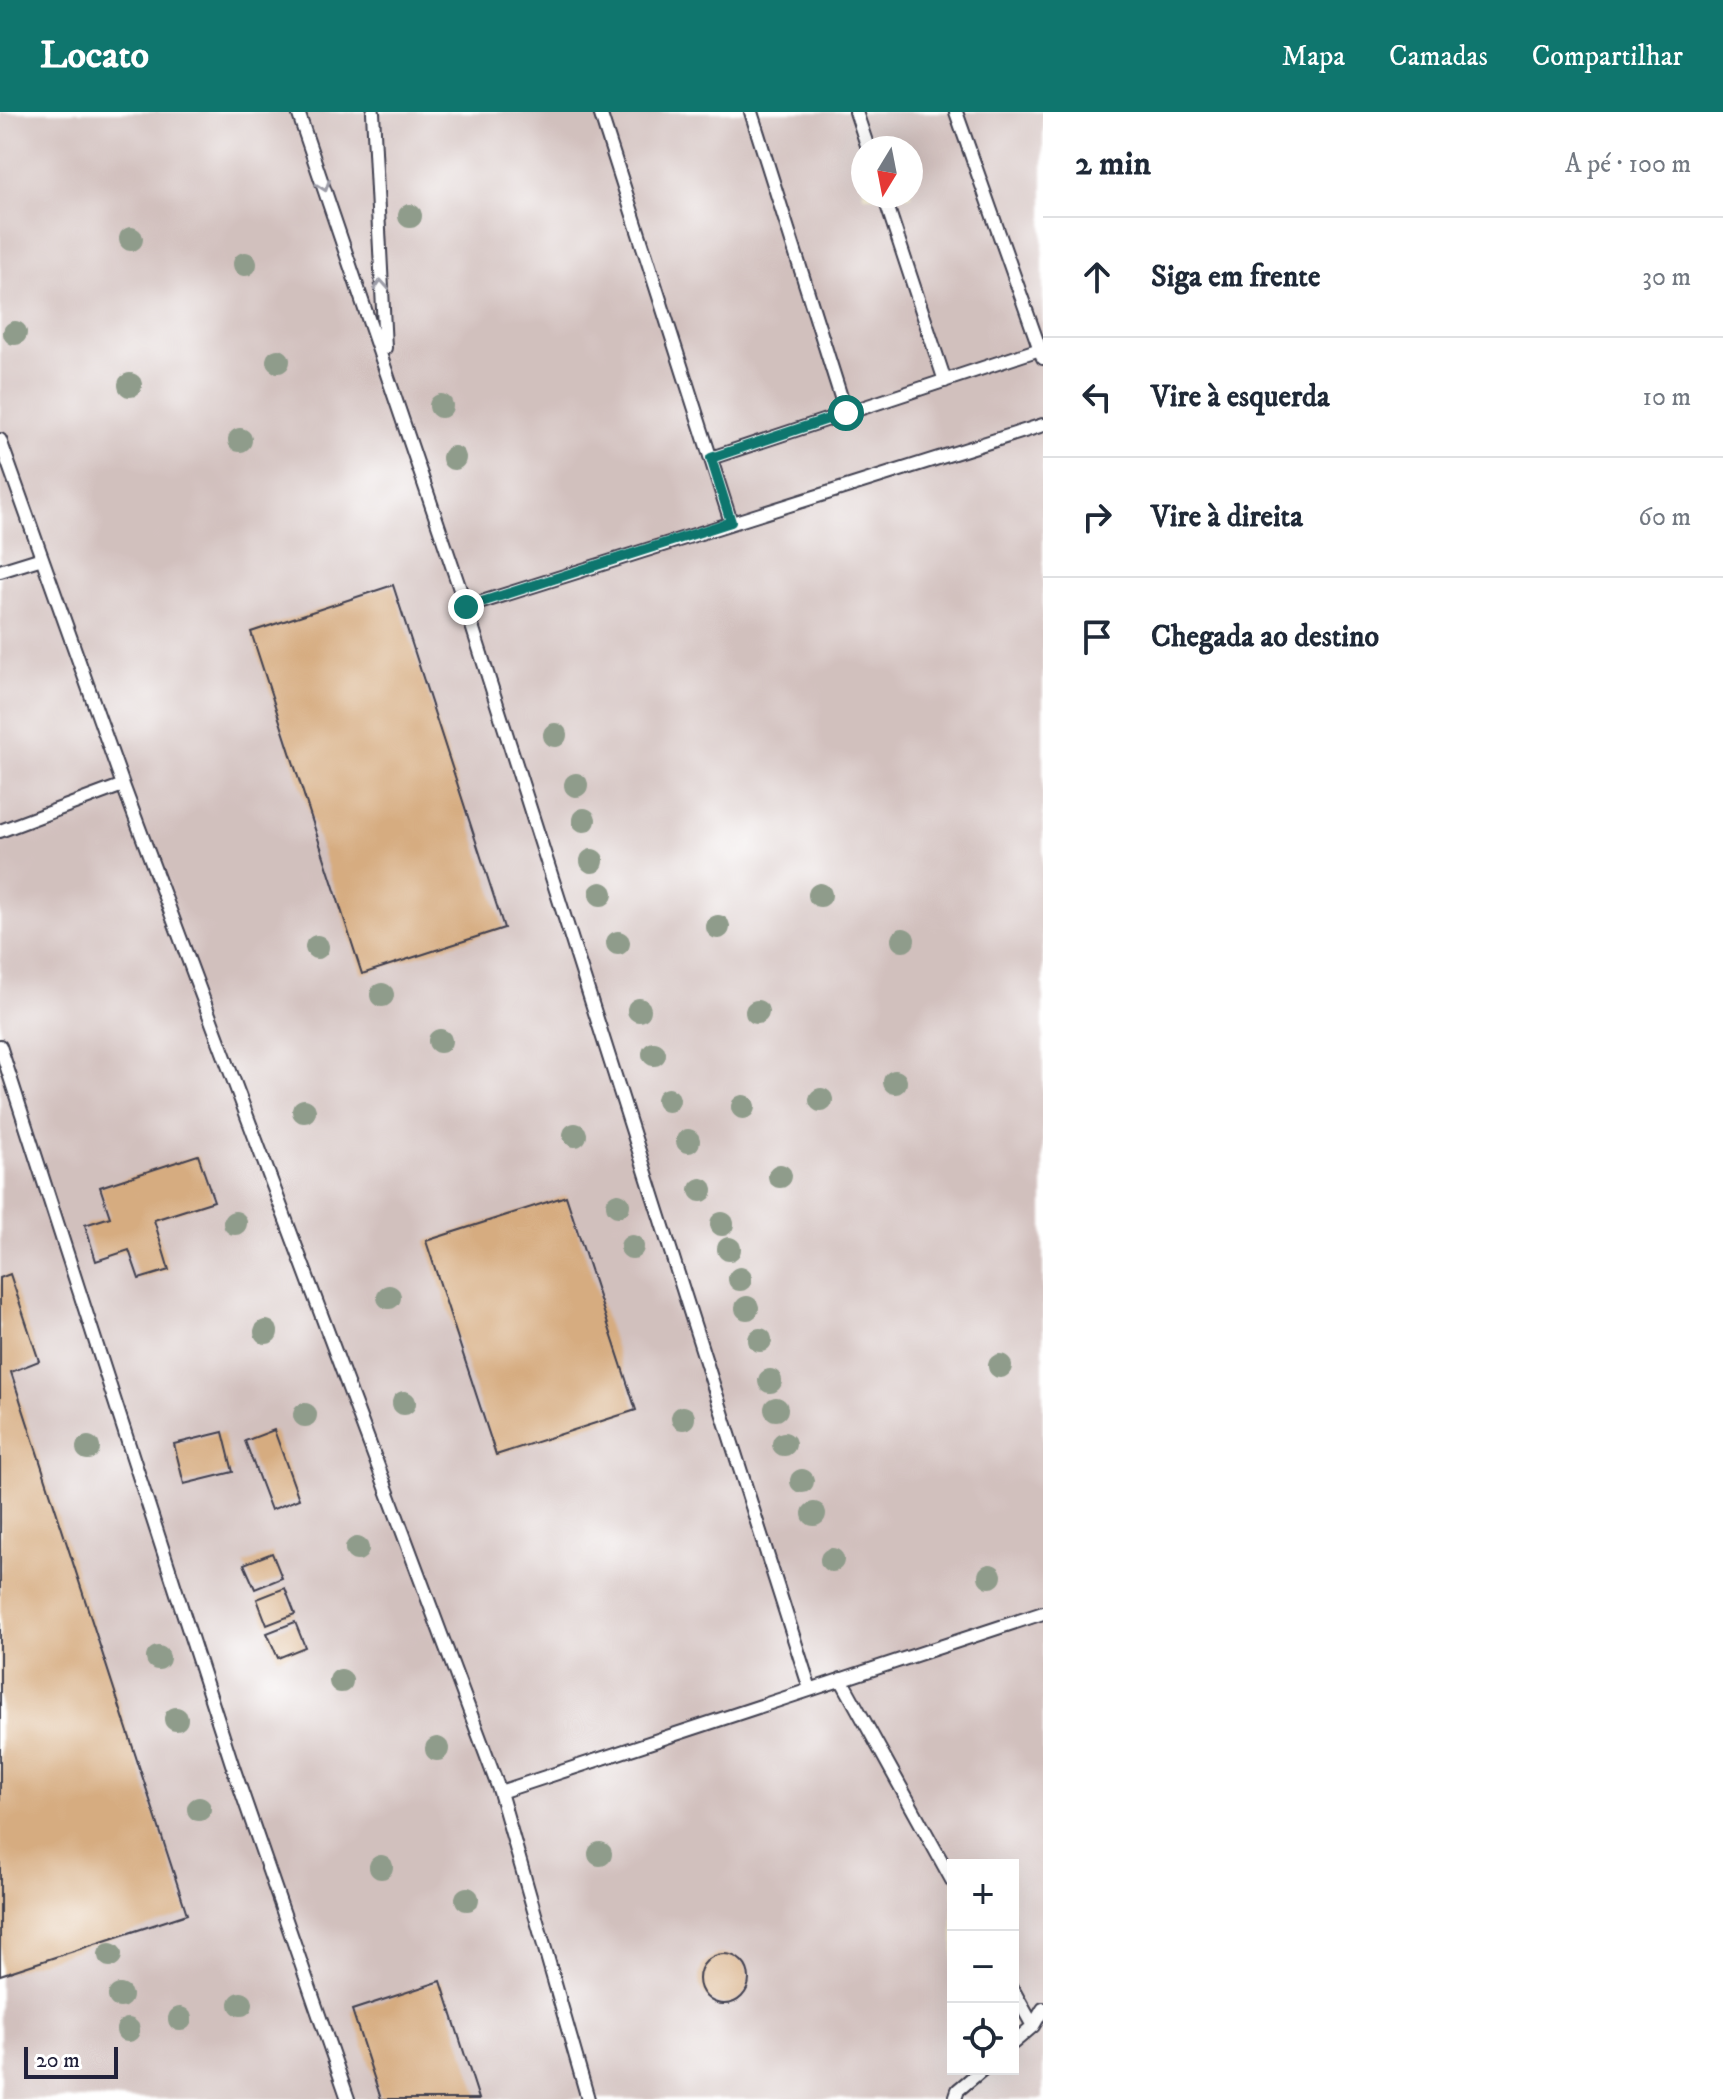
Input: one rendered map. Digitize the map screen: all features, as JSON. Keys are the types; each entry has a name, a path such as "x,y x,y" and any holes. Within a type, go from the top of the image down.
{"lane":[{"path":"298,112 386,363 466,607 810,1689"},
{"path":"373,112 386,363"},
{"path":"600,112 731,522"},
{"path":"751,112 846,413"},
{"path":"856,112 864,136"},
{"path":"711,458 945,381 1041,354 956,112"},
{"path":"888,208 945,381"},
{"path":"466,607 1043,425"},
{"path":"0,440 123,785 500,1792 588,2099"},
{"path":"0,571 42,558"},
{"path":"0,831 123,785"},
{"path":"0,1046 232,1764 348,2099"},
{"path":"500,1792 1043,1613"},
{"path":"841,1679 947,1871"},
{"path":"1019,2001 1033,2026"},
{"path":"1019,2038 1033,2026 1043,2009"},
{"path":"955,2099 958,2090 976,2075"}],"shaded area":[{"path":"0,112 1043,112 1043,2099 0,2099"}],"building":[{"path":"393,585 504,928 362,974 251,632"},
{"path":"198,1155 214,1201 154,1220 169,1270 139,1279 129,1250 96,1261 85,1225 110,1217 100,1187"},
{"path":"566,1196 636,1410 496,1455 426,1241"},
{"path":"10,1274 39,1361 11,1372 187,1914 0,1975 0,1278"},
{"path":"274,1430 299,1499 271,1510 245,1441"},
{"path":"223,1432 233,1472 184,1484 174,1444"},
{"path":"272,1553 282,1578 255,1589 244,1564"},
{"path":"285,1588 295,1614 267,1625 257,1599"},
{"path":"295,1622 305,1647 278,1658 267,1633"},
{"path":"724,1954 741,1962 749,1979 741,1996 724,2004 707,1996 699,1979 707,1962"},
{"path":"441,1981 479,2099 381,2099 352,2010"}],"route":[{"path":"466,607 511,590 731,522 711,458 846,413"}]}
